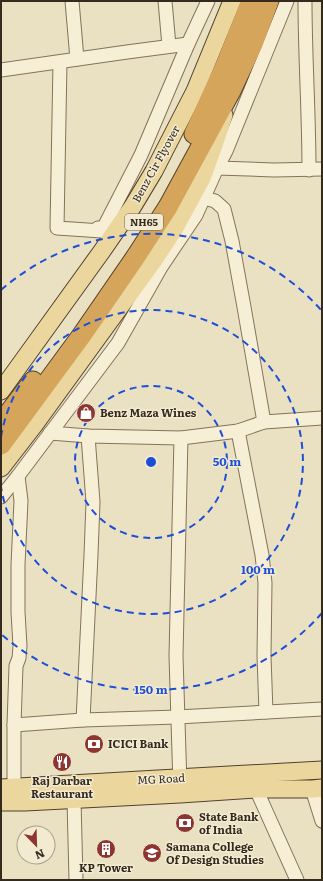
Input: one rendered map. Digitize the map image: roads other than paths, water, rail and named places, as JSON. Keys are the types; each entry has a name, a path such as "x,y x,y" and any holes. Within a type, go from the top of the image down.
{"highway":[{"name":"NH65","path":"1,423 62,343 142,226 185,152 200,121 225,66 250,1"},
{"name":"NH65","path":"4,457 82,335 168,207 231,91 253,44 269,1"}],"main road":[{"name":"Benz Cir Flyover","path":"1,392 133,206 154,170 195,91 232,1"},
{"name":"MG Road","path":"7,788 180,786 256,788 322,770"},
{"name":"MG Road","path":"1,802 74,800 180,786 289,780 317,788"}],"street":[{"path":"72,1 77,59"},
{"path":"165,1 169,46"},
{"path":"60,62 57,228 100,230 141,154 208,1"},
{"path":"1,496 18,476 33,454 118,343 161,267 196,215 226,151 287,1"},
{"path":"217,168 274,170 316,169 305,48 304,1"},
{"path":"1,70 188,44"},
{"path":"204,198 215,202 224,209 232,241 264,422"},
{"path":"50,433 88,436 181,438 238,431 264,422 322,418"},
{"path":"238,431 262,555 265,583 264,656 266,712"},
{"path":"83,720 93,502 88,436"},
{"path":"180,786 176,656 181,438"},
{"path":"7,788 14,725 16,666 19,658 20,646 18,565 21,501 18,476"},
{"path":"14,725 83,720 177,717 322,709"},
{"path":"256,788 297,880"},
{"path":"317,788 322,821"},
{"path":"74,800 76,880"}],"place":[{"name":"Benz Maza Wines","path":"86,413"},
{"name":"ICICI Bank","path":"94,744"},
{"name":"Raj Darbar Restaurant","path":"62,762"},
{"name":"State Bank of India","path":"185,823"},
{"name":"KP Tower","path":"106,849"},
{"name":"Samana College Of Design Studies","path":"152,853"}]}
